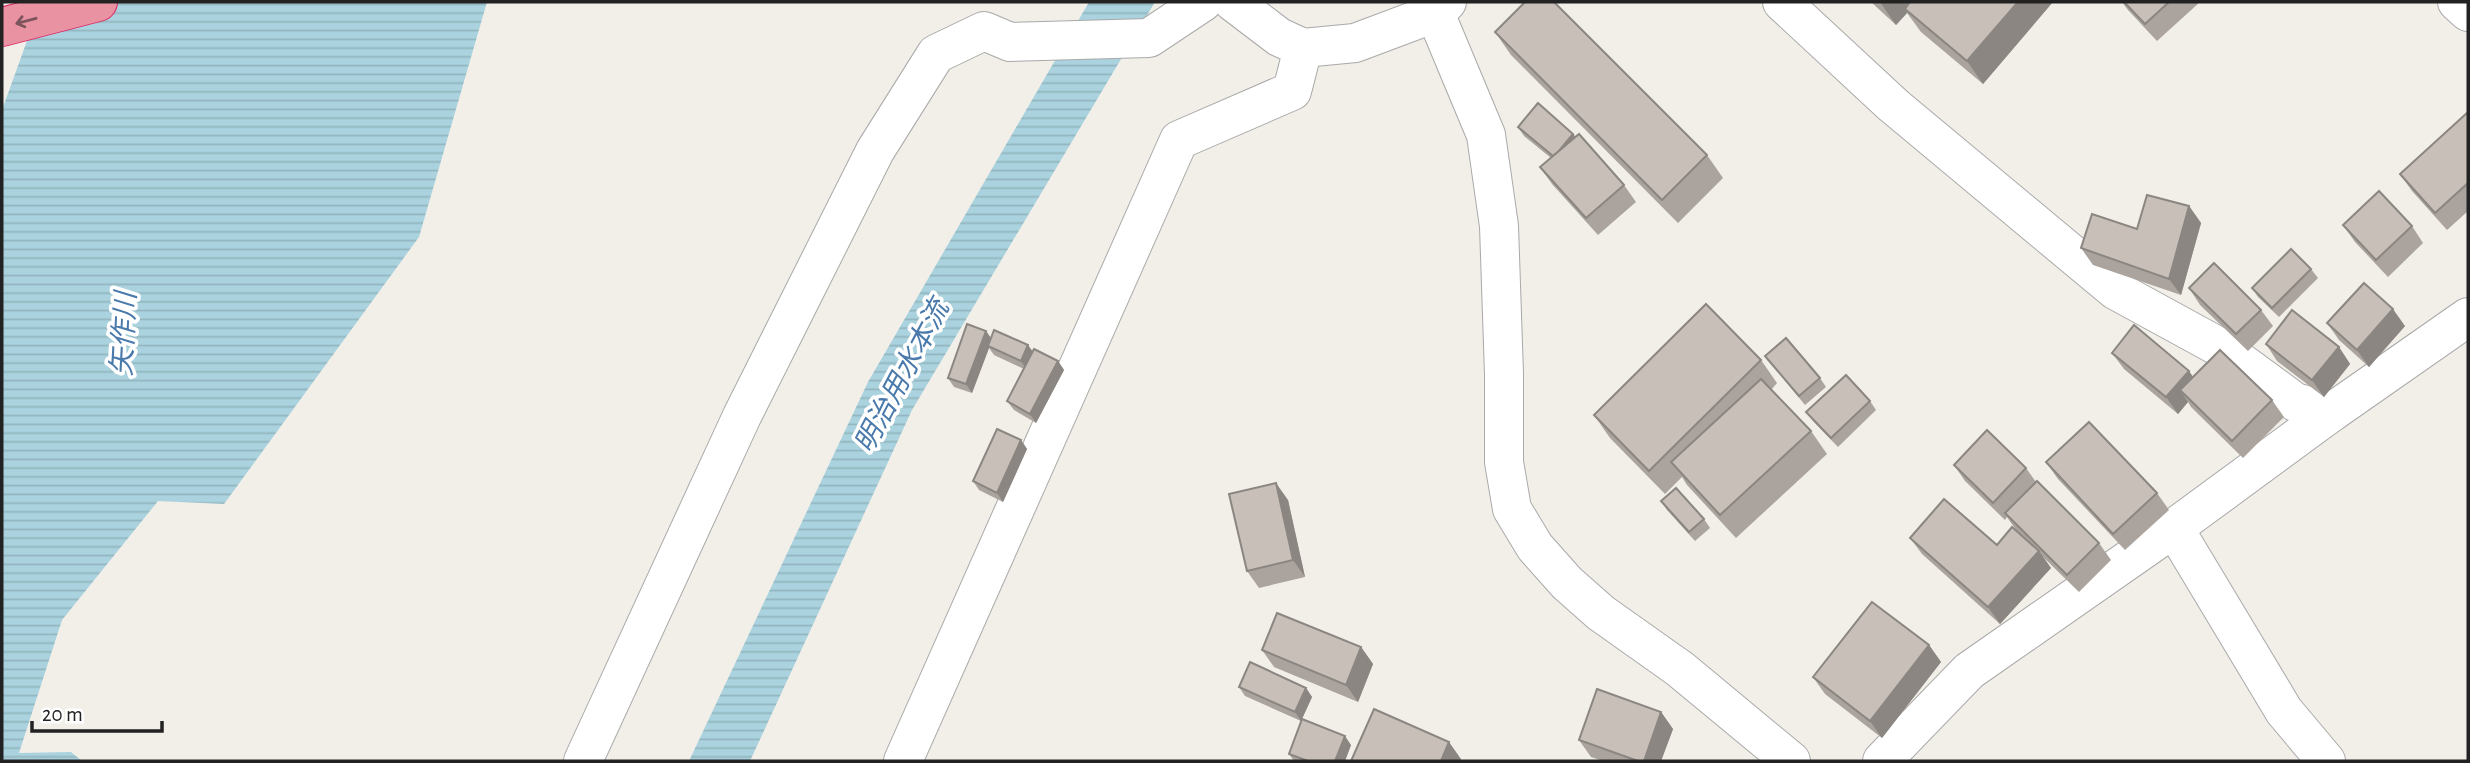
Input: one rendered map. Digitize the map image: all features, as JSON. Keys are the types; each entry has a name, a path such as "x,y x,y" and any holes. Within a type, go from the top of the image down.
{"highway":[{"path":"2,27 98,2"}],"street":[{"path":"583,761 742,416 875,151 936,54 984,31 1010,42 1149,38 1202,2"},
{"path":"1233,2 1279,37 1303,48 1355,43 1441,7 1486,135 1499,226 1504,462 1512,509 1535,547 1567,583 1601,613 1681,669 1791,761"},
{"path":"1782,2 1893,105 2115,290 2223,349 2295,402 2332,412"},
{"path":"2456,2 2468,12"},
{"path":"903,761 1179,140 1292,92 1303,48"},
{"path":"1882,761 1969,671 2468,317"},
{"path":"2174,528 2284,711 2326,761"}],"water":[{"name":"矢作川","path":"41,2 487,2 419,237 224,504 158,501 62,620 19,753 71,752 82,761 2,761 2,110"},
{"name":"明治用水本流","path":"1089,2 1155,2 912,410 750,761 689,761 868,382"}],"building":[{"path":"1525,2 1554,2 1707,155 1662,200 1495,32"},
{"path":"1910,2 2018,2 1967,61 1905,9"},
{"path":"2124,2 2169,2 2145,24"},
{"path":"1538,103 1573,134 1553,156 1518,127"},
{"path":"2468,112 2468,183 2435,213 2400,174"},
{"path":"1579,134 1624,185 1586,218 1540,167"},
{"path":"2379,191 2412,226 2376,260 2343,225"},
{"path":"2147,195 2189,206 2169,279 2081,248 2092,214 2137,229"},
{"path":"2291,249 2311,269 2272,308 2252,288"},
{"path":"2214,263 2261,310 2236,334 2189,288"},
{"path":"2364,283 2393,309 2357,350 2327,323"},
{"path":"1706,304 1761,360 1649,471 1594,415"},
{"path":"2292,310 2339,347 2312,380 2266,344"},
{"path":"967,324 986,331 966,384 948,378"},
{"path":"2134,325 2189,371 2166,397 2112,353"},
{"path":"994,330 1028,345 1021,361 988,346"},
{"path":"1786,338 1820,378 1799,396 1765,356"},
{"path":"1034,349 1058,361 1030,414 1007,401"},
{"path":"2220,350 2272,400 2232,441 2180,390"},
{"path":"1846,375 1870,401 1831,438 1806,412"},
{"path":"1761,379 1811,431 1720,515 1671,462"},
{"path":"2089,422 2157,493 2113,534 2046,462"},
{"path":"997,429 1021,440 997,493 973,481"},
{"path":"1987,430 2026,468 1993,503 1954,465"},
{"path":"2037,481 2099,543 2067,575 2005,513"},
{"path":"1276,483 1293,560 1247,571 1229,494"},
{"path":"1676,488 1704,519 1689,532 1661,501"},
{"path":"1944,499 1997,545 2012,527 2039,551 1988,607 1910,538"},
{"path":"1872,602 1929,645 1870,721 1813,677"},
{"path":"1277,613 1361,647 1346,685 1262,650"},
{"path":"1250,662 1306,688 1295,712 1239,687"},
{"path":"1597,689 1661,712 1644,761 1579,740"},
{"path":"1374,709 1449,742 1441,761 1351,761"},
{"path":"1302,719 1345,736 1335,761 1308,761 1289,754"}]}
